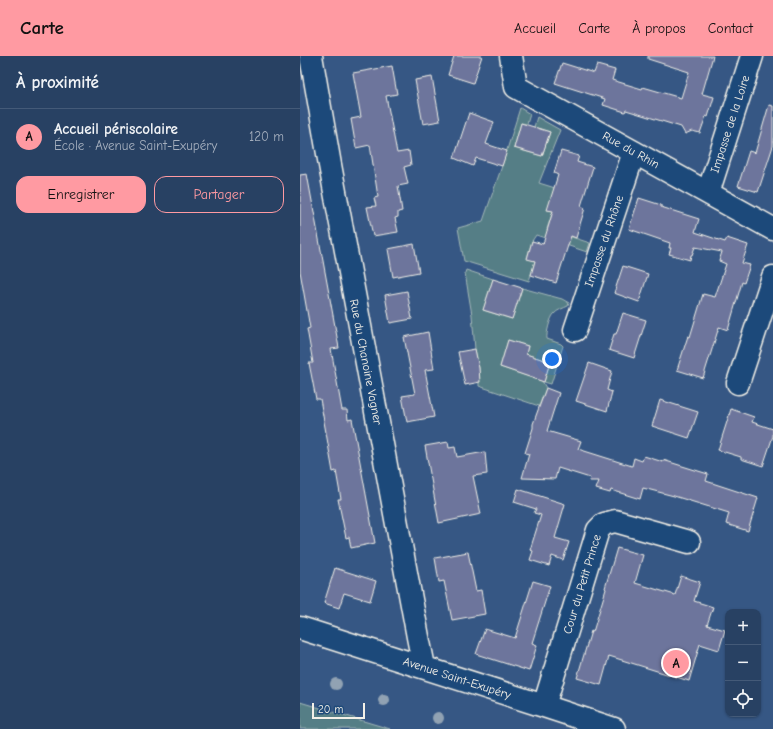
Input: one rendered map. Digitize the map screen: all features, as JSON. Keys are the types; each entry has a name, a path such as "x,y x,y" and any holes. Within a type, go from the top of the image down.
{"street":[{"name":"Rue du Chanoine Vagner","path":"311,56 330,170 424,667"},
{"name":"Rue du Rhin","path":"511,56 516,87 773,229"},
{"name":"Impasse de la Loire","path":"708,193 752,56"},
{"name":"Impasse du Rhône","path":"575,330 634,152"},
{"path":"738,383 773,277"},
{"name":"Cour du Petit Prince","path":"544,706 598,530 604,524 615,522 689,542"},
{"name":"Avenue Saint-Exupéry","path":"300,628 614,729"}],"green space":[{"path":"520,108 530,114 527,124 521,123 514,148 542,156 550,132 534,127 537,117 560,130 539,183 555,188 548,210 553,211 547,229 590,243 587,252 536,235 532,241 527,258 535,261 529,281 464,261 458,228 483,221"},
{"path":"466,270 493,279 483,310 512,319 522,288 562,299 569,303 568,306 554,314 548,330 547,339 563,346 551,384 544,382 550,362 526,354 528,346 508,340 500,367 542,381 546,388 539,406 479,386 479,368 475,349 472,315 465,273"},
{"path":"300,702 390,729 300,729"}],"building":[{"path":"454,56 482,56 473,83 448,75"},
{"path":"648,56 713,56 702,94 714,97 708,117 706,116 700,133 692,131 685,134 681,127 626,110 625,112 603,105 605,99 555,83 562,63 594,73 597,65 615,70 612,80 681,98 689,72 648,59"},
{"path":"392,66 397,94 386,96 397,153 409,151 411,165 404,167 408,184 398,186 402,211 398,212 398,217 395,218 398,232 373,236 367,207 376,206 374,198 378,197 370,145 356,148 351,119 361,117 353,73"},
{"path":"432,77 440,121 423,124 415,80"},
{"path":"769,105 773,106 773,146 758,192 738,186 749,151 755,153"},
{"path":"469,113 494,122 486,144 507,151 502,166 476,158 473,166 454,158"},
{"path":"521,123 550,132 542,156 514,148"},
{"path":"561,151 579,156 577,162 593,167 581,206 585,208 576,238 571,236 556,283 531,275 535,261 527,259 532,241 543,244 553,211 547,210 558,175 554,173"},
{"path":"307,174 339,348 331,349 342,410 347,410 348,420 352,419 375,543 351,548 349,537 346,538 338,499 341,499 336,471 333,472 320,399 316,399 309,363 313,363 307,329 310,328 300,271 300,175"},
{"path":"639,198 661,205 661,207 699,219 695,232 725,242 727,238 748,245 742,263 750,265 744,283 742,282 728,330 719,327 703,378 677,370 688,336 690,337 703,294 715,297 726,264 719,261 722,252 695,247 690,260 669,254 671,248 669,248 670,243 629,229"},
{"path":"414,244 419,272 393,277 388,249"},
{"path":"623,266 648,274 639,302 614,293"},
{"path":"493,279 522,288 512,319 483,310"},
{"path":"407,291 412,319 390,323 385,295"},
{"path":"623,313 646,320 634,358 609,350"},
{"path":"428,332 434,369 425,370 434,417 407,422 402,396 415,394 404,337"},
{"path":"508,340 528,346 526,354 550,362 544,382 500,367"},
{"path":"475,349 480,382 465,385 458,352"},
{"path":"589,363 612,371 607,390 612,392 607,411 576,401"},
{"path":"546,388 559,393 547,431 581,441 578,449 632,466 634,458 642,461 644,456 663,462 663,460 708,474 706,481 758,498 748,531 726,524 729,513 643,488 640,499 611,490 610,493 596,489 599,481 589,481 590,478 558,468 555,479 522,478 529,454 525,453 533,424"},
{"path":"660,400 698,412 689,438 652,426"},
{"path":"731,409 754,417 752,422 773,429 773,436 763,466 718,450"},
{"path":"448,442 449,448 455,447 457,457 485,452 487,474 473,476 481,514 439,523 425,446"},
{"path":"518,489 565,504 555,538 569,542 563,560 552,556 549,566 530,560 533,551 530,550 541,515 534,513 536,509 514,502"},
{"path":"617,548 643,555 635,583 675,595 681,576 700,582 694,601 713,607 707,625 725,630 719,650 700,644 689,681 609,656 601,685 577,678 591,631 593,632 606,589 605,588"},
{"path":"468,552 476,591 481,590 485,614 452,620 444,581 439,582 435,558"},
{"path":"335,568 376,581 370,601 344,593 339,608 324,603"},
{"path":"533,581 550,586 532,643 537,645 529,671 476,654 485,629 515,638"}],"place":[{"name":"Accueil périscolaire","path":"676,663"}]}
